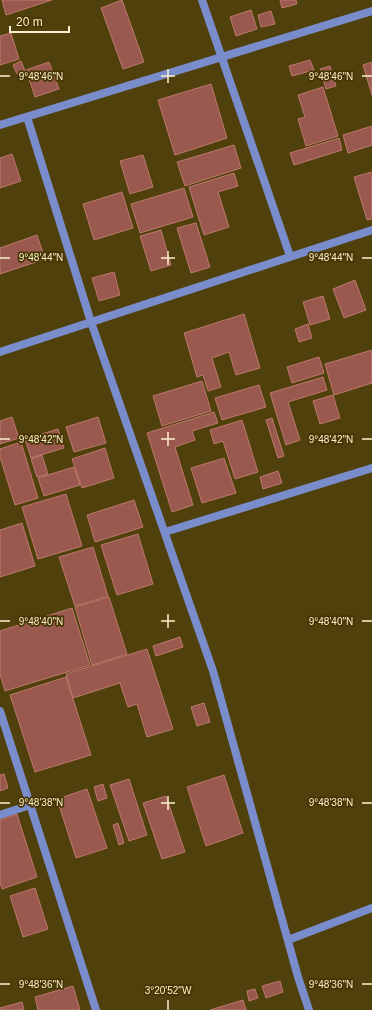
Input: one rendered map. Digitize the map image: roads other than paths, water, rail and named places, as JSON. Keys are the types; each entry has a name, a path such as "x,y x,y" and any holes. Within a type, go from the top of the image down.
{"street":[{"path":"202,0 290,256"},
{"path":"0,125 372,10"},
{"path":"27,117 91,322 166,532 213,671 309,1010"},
{"path":"0,352 372,230"},
{"path":"166,532 372,468"},
{"path":"0,711 96,1010"},
{"path":"0,815 30,805"},
{"path":"288,940 372,908"}]}
